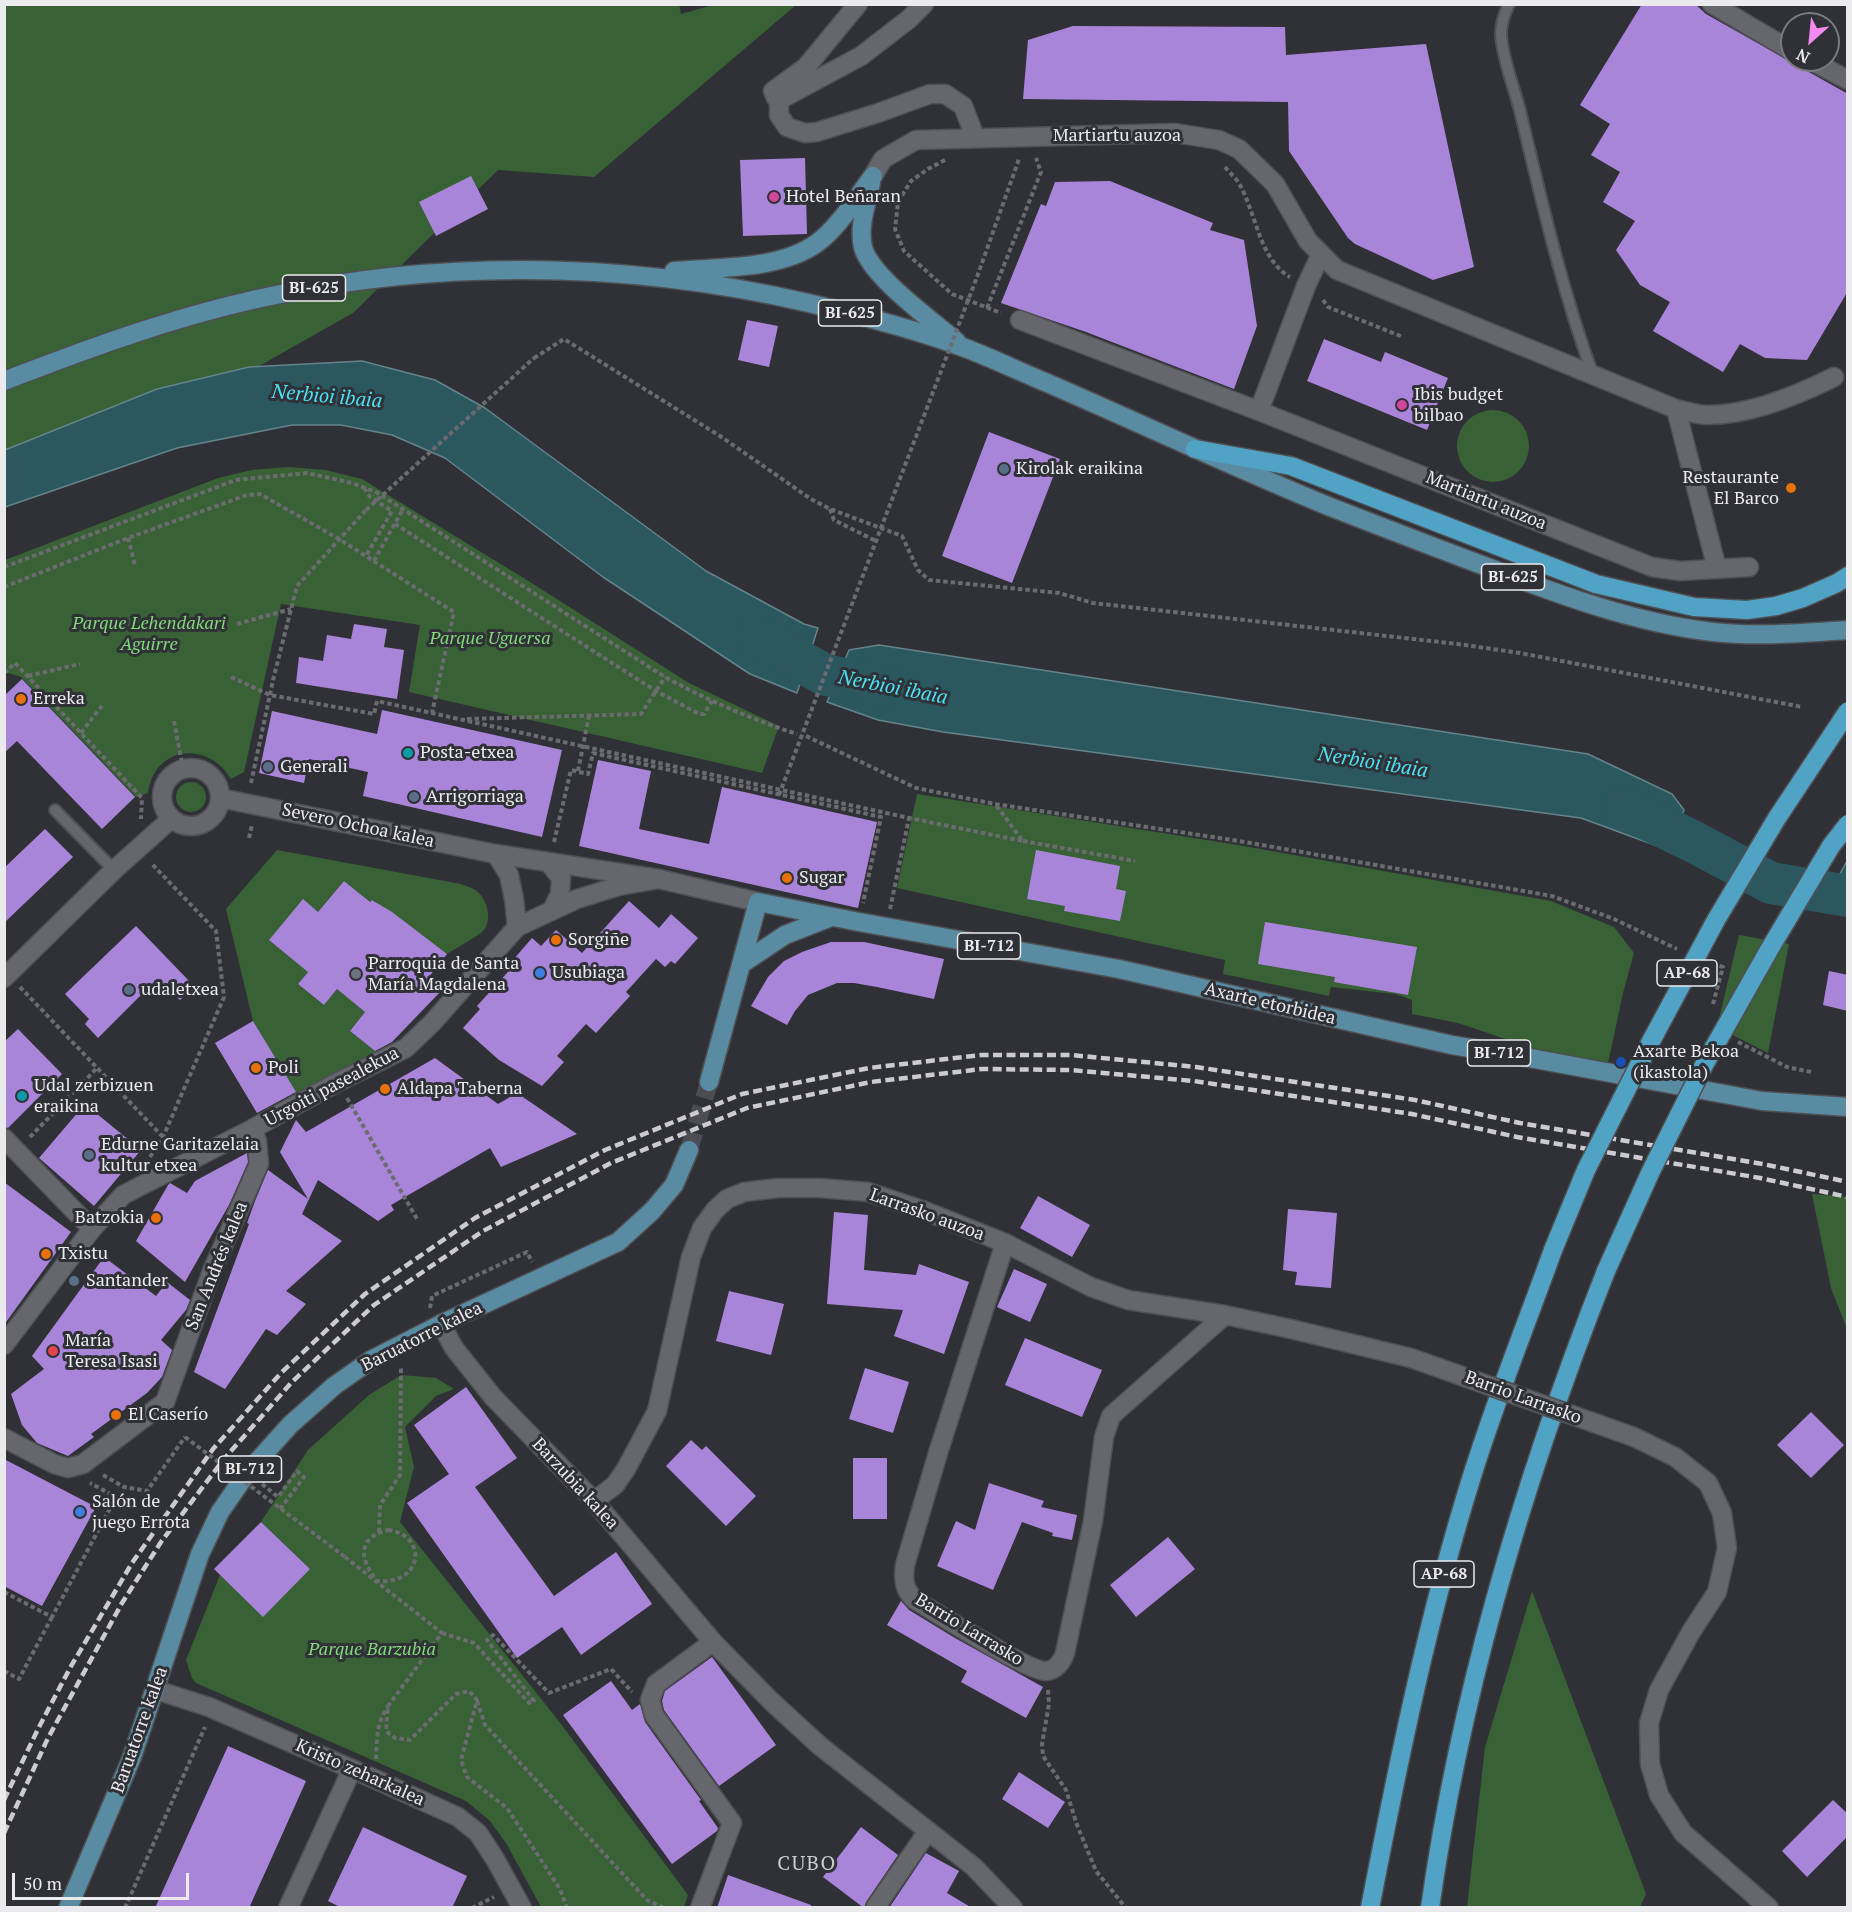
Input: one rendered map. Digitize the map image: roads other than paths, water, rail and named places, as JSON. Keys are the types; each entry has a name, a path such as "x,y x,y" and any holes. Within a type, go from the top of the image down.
{"highway":[{"path":"1195,449 1291,466 1596,584 1694,606 1747,610 1776,606 1803,598 1848,576"},
{"name":"AP-68","path":"1370,1908 1414,1701 1454,1538 1494,1409 1553,1250 1592,1159 1649,1045 1716,920 1777,818 1848,711"},
{"name":"AP-68","path":"1430,1908 1436,1863 1480,1653 1501,1574 1537,1458 1581,1334 1606,1271 1651,1171 1704,1065 1768,950 1831,846 1848,824"}],"main road":[{"path":"636,274 751,264 786,258 817,243 837,223 873,176"},
{"path":"873,176 862,226 863,247 873,268 963,347"},
{"name":"BI-625","path":"4,381 162,323 267,296 316,287 403,276 474,271 546,270 636,274 726,286 807,302 881,321 963,347 1265,480 1534,585 1621,614 1712,632 1770,635 1848,630"},
{"path":"710,1082 759,902"},
{"name":"Axarte etorbidea","path":"759,902 1119,969 1452,1045 1762,1101 1848,1107"},
{"path":"743,963 785,935 832,917"},
{"name":"Baruatorre kalea","path":"69,1908 132,1757 200,1554 220,1512 247,1473 290,1425 334,1386 371,1360 441,1324 618,1242 652,1211 674,1185 689,1150"}],"street":[{"path":"858,4 806,67 773,91 779,103 779,115 787,128 805,133 817,132 930,94 945,94 963,106 975,137"},
{"path":"779,103 783,98 810,82 861,56 909,19 924,4"},
{"path":"1712,4 1780,44"},
{"path":"1833,72 1848,80"},
{"name":"Martiartu auzoa","path":"873,176 883,159 916,140 1174,133 1219,140 1239,149 1275,184 1308,241 1337,270 1676,409 1707,415 1743,411 1807,391 1834,377"},
{"path":"1259,411 1306,286 1321,254"},
{"name":"Martiartu auzoa","path":"1020,320 1259,411 1652,567 1680,571 1749,567"},
{"path":"1676,409 1717,569"},
{"path":"183,769 198,769 210,775 218,785 220,798 214,815 200,825 182,825 171,819 162,802 162,789 168,778 183,769"},
{"name":"Severo Ochoa kalea","path":"220,798 496,854 659,879 759,902"},
{"path":"6,976 114,870 171,819"},
{"path":"496,854 509,875 517,927 577,899 619,886 659,879"},
{"path":"549,863 561,878 560,894 552,910"},
{"name":"Urgoiti pasealekua","path":"4,1345 92,1228 123,1195 405,1048 433,1022 517,927"},
{"name":"San Andrés kalea","path":"4,1438 54,1464 68,1468 83,1464 165,1402 212,1271 258,1164 257,1141 252,1129"},
{"path":"9,1150 92,1228"},
{"name":"Larrasko auzoa","path":"594,1502 615,1485 657,1411 691,1257 702,1228 715,1210 727,1199 744,1192 778,1188 820,1188 868,1192 925,1211 1005,1243 1091,1287 1128,1300 1225,1315 1411,1358"},
{"name":"Barrio Larrasko","path":"1005,1243 938,1453 905,1565 903,1581 909,1595 915,1600 1020,1662 1042,1671 1054,1669 1065,1653 1093,1521 1104,1437 1111,1416 1225,1315"},
{"name":"Barzubia kalea","path":"441,1324 454,1348 493,1397 594,1502 713,1642 819,1746 974,1867 1012,1908"},
{"name":"Barrio Larrasko","path":"1411,1358 1634,1437 1675,1457 1708,1483 1722,1513 1727,1548 1717,1592 1691,1632 1659,1690 1649,1723 1650,1764 1659,1795 1683,1833 1769,1908"},
{"path":"700,1908 732,1822 654,1715 650,1700 656,1684 713,1642"},
{"name":"Kristo zeharkalea","path":"156,1690 209,1707 352,1768 458,1817 478,1833 522,1908"},
{"path":"288,1908 352,1768"},
{"path":"875,1908 928,1831"}],"lane":[{"path":"1509,4 1502,23 1503,47 1521,112 1547,226 1580,340 1593,375"},
{"path":"55,810 114,870"}],"water":[{"path":"362,361 435,380 485,408 706,571 804,624 818,628 797,693 750,674 603,577 445,458 392,435 341,425 292,425 177,448 5,507 5,450 157,389 249,367"},
{"path":"879,645 1588,754 1672,794 1684,810 1668,850 1581,818 943,732 878,720 827,702 849,650"},
{"path":"1847,861 1847,912 1822,906"}],"waterway":[{"name":"Nerbioi ibaia","path":"756,636 825,675 892,688"},
{"name":"Nerbioi ibaia","path":"1622,807 1771,883 1848,896"}],"tunnel":[{"path":"689,1150 709,1082"}],"railway":[{"path":"4,1800 70,1668 132,1563 213,1449 281,1373 365,1294 475,1218 605,1150 742,1094 869,1068 981,1055 1071,1055 1196,1067 1415,1100 1520,1123 1763,1164 1848,1182"},
{"path":"4,1833 48,1738 122,1603 161,1542 224,1459 292,1382 374,1305 483,1231 611,1163 747,1108 871,1082 982,1069 1070,1070 1194,1081 1412,1114 1517,1137 1760,1178 1848,1197"}],"place":[{"name":"Hotel Beñaran","path":"774,197"},
{"name":"Ibis budget bilbao","path":"1402,405"},
{"name":"Kirolak eraikina","path":"1004,469"},
{"name":"Restaurante El Barco","path":"1791,488"},
{"name":"Erreka","path":"21,699"},
{"name":"Posta-etxea","path":"408,753"},
{"name":"Generali","path":"268,767"},
{"name":"Arrigorriaga","path":"414,797"},
{"name":"Sugar","path":"787,878"},
{"name":"Sorgiñe","path":"556,940"},
{"name":"Usubiaga","path":"540,973"},
{"name":"Parroquia de Santa María Magdalena","path":"356,974"},
{"name":"udaletxea","path":"129,990"},
{"name":"Axarte Bekoa (ikastola)","path":"1621,1062"},
{"name":"Poli","path":"256,1068"},
{"name":"Aldapa Taberna","path":"385,1089"},
{"name":"Udal zerbizuen eraikina","path":"22,1096"},
{"name":"Edurne Garitazelaia kultur etxea","path":"89,1155"},
{"name":"Batzokia","path":"156,1218"},
{"name":"Txistu","path":"46,1254"},
{"name":"Santander","path":"74,1281"},
{"name":"María Teresa Isasi","path":"53,1351"},
{"name":"El Caserío","path":"116,1415"},
{"name":"Salón de juego Errota","path":"80,1512"}],"district":[{"name":"CUBO","path":"807,1864"}],"park label":[{"name":"Parque Lehendakari Aguirre","path":"149,634"},
{"name":"Parque Uguersa","path":"490,639"},
{"name":"Parque Barzubia","path":"372,1650"}]}
